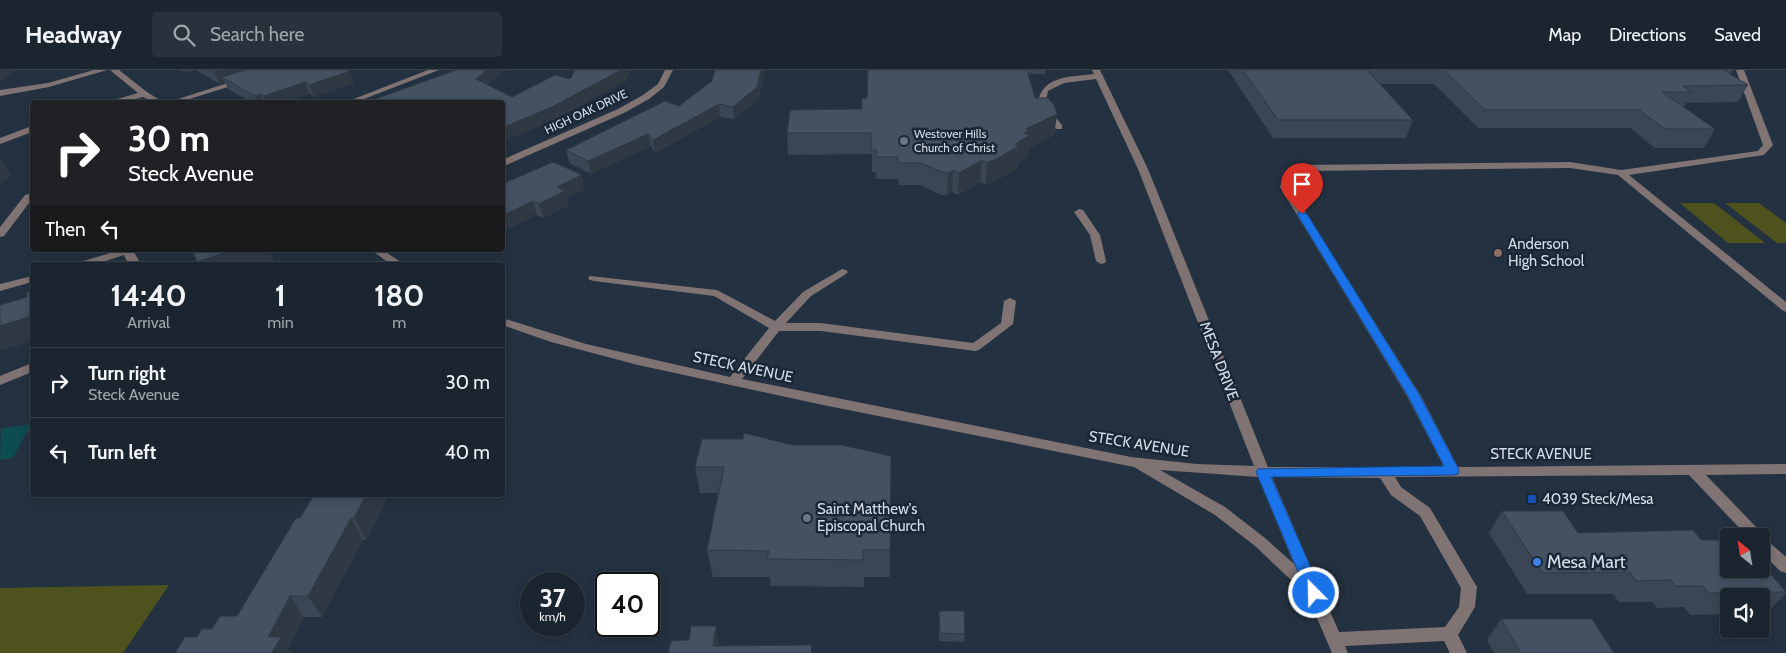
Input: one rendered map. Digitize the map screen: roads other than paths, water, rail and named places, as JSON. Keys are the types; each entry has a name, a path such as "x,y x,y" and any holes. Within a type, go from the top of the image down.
{"street":[{"path":"0,93 48,85 103,70"},
{"path":"355,100 435,70"},
{"name":"HIGH OAK DRIVE","path":"505,163 638,102 661,85 669,70"},
{"path":"1453,470 1414,396 1285,188 1287,177 1302,168 1570,164 1621,173 1761,153 1768,145 1740,70"},
{"path":"120,71 144,94 155,100"},
{"path":"1059,127 1041,105 1047,88 1054,84 1097,73"},
{"name":"MESA DRIVE","path":"1097,73 1146,177 1263,472 1337,646"},
{"path":"180,100 252,78"},
{"path":"124,100 144,94"},
{"path":"0,141 30,130"},
{"path":"1621,173 1786,308"},
{"path":"0,234 30,196"},
{"path":"1079,212 1095,235 1101,261"},
{"path":"91,262 125,252"},
{"path":"379,252 394,262"},
{"path":"733,382 776,327 808,294 842,272"},
{"path":"594,278 673,286 717,293 776,327 821,327 975,347 1007,324 1010,301"},
{"path":"0,288 30,280"},
{"name":"STECK AVENUE","path":"505,322 526,331 619,356 733,382 840,405 1132,462 1172,468 1263,472 1786,469"},
{"path":"0,381 30,368"},
{"path":"1132,462 1220,512 1260,542 1314,593"},
{"path":"1692,469 1748,528"},
{"path":"1337,646 1449,634 1465,614 1471,598 1469,587 1425,512 1396,491 1384,472"},
{"path":"1770,551 1786,567"},
{"path":"1449,634 1459,653"}],"place":[{"name":"Westover Hills Church of Christ","path":"904,141"},
{"name":"Anderson High School","path":"1498,253"},
{"name":"4039 Steck/Mesa","path":"1532,499"},
{"name":"Saint Matthew's Episcopal Church","path":"807,518"},
{"name":"Mesa Mart","path":"1537,562"}]}
